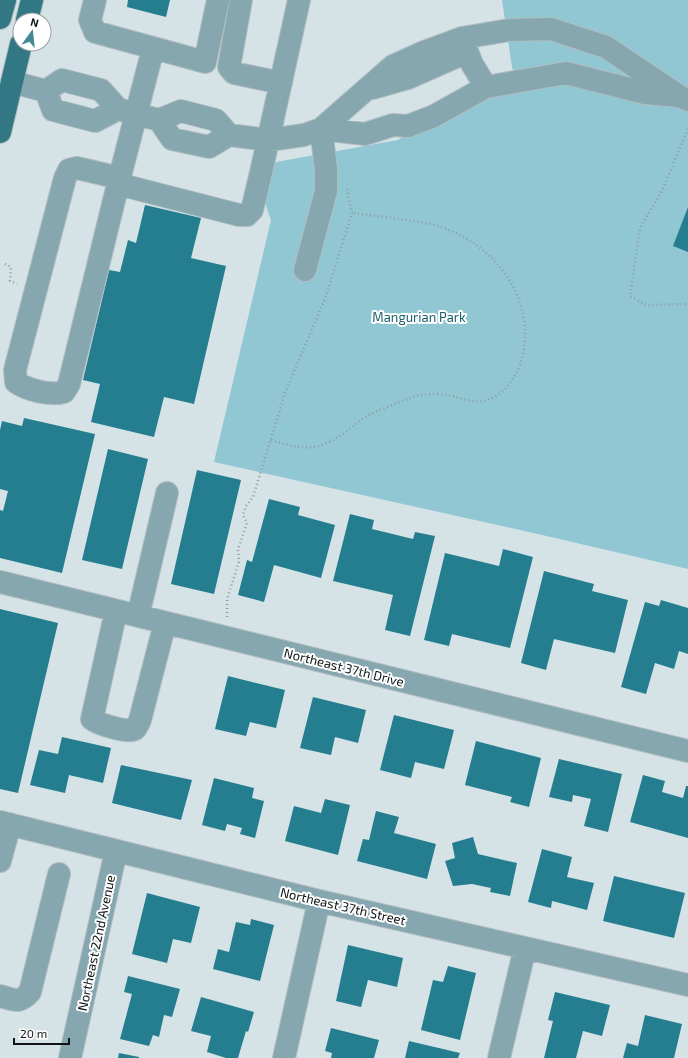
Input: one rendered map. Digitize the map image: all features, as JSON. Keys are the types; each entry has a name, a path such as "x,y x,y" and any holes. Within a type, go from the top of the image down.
{"main road":[{"path":"0,18 4,0"},
{"path":"29,12 32,0"},
{"path":"0,132 6,75 17,52"}],"street":[{"path":"94,0 90,20 95,32 205,62 218,0"},
{"path":"241,0 229,67 234,73 281,83"},
{"path":"153,48 127,112 119,181 69,384 64,392 58,394 22,386 16,382 15,370 64,178 70,170 77,168 119,181 239,216 247,215 252,210 269,140 299,0"},
{"path":"159,120 172,139 209,147 230,135 269,140 304,135 321,129 394,66 424,52 465,45 509,30 551,29 606,47 684,98"},
{"path":"465,45 482,82"},
{"path":"321,129 365,134 393,125 411,111 482,82 566,73 644,93 684,98"},
{"path":"6,75 46,91 53,110 95,121 127,112"},
{"path":"46,91 62,80 101,90 127,112 159,120 181,111 216,120 230,135"},
{"path":"305,270 326,191 326,169 321,129"},
{"path":"138,616 166,493"},
{"name":"Northeast 37th Drive","path":"0,582 688,751"},
{"path":"116,611 92,719 97,723 130,731 135,729 140,720 165,623"},
{"path":"0,861 5,823"},
{"name":"Northeast 37th Street","path":"5,823 319,901 688,985"},
{"name":"Northeast 22nd Avenue","path":"70,1058 116,851"},
{"path":"0,996 19,1001 24,999 30,992 59,874"},
{"path":"284,1058 319,901"},
{"path":"499,1058 525,948"}],"path":[{"path":"688,129 662,192 640,228 630,296 647,306 688,304"},
{"path":"221,636 227,617 227,599 239,562 238,549 247,523 243,515 246,506 253,497 285,393 326,296 352,213 347,184"},
{"path":"271,440 294,447 311,449 326,445 367,416 410,398 430,395 447,395 466,401 490,400 503,390 516,375 522,359 526,338 522,305 515,288 496,262 471,241 431,225 352,213"},
{"path":"5,264 11,267 10,281 21,285"}],"green space":[{"name":"Mangurian Park","path":"502,0 688,0 688,569 214,462 271,220 265,203 264,190 271,170 276,162 398,140 435,119 518,88 512,67"}],"building":[{"path":"128,0 170,0 166,17 127,7"},
{"path":"145,205 201,218 191,258 226,266 194,404 164,397 154,437 91,422 100,384 83,380 109,270 120,272 128,240 136,243"},
{"path":"688,207 688,252 673,246"},
{"path":"24,418 95,434 62,573 0,558 0,510 3,511 8,491 0,489 0,430 2,421 22,426"},
{"path":"108,449 148,459 122,569 82,560"},
{"path":"197,470 241,480 214,594 171,584"},
{"path":"269,499 300,507 298,515 335,525 321,578 274,565 264,602 238,595 247,560 252,562"},
{"path":"350,514 374,520 372,529 413,539 415,532 435,536 410,636 385,630 393,595 333,581"},
{"path":"503,549 533,557 510,648 452,634 449,646 424,640 445,553 499,566"},
{"path":"544,571 594,584 592,591 628,600 615,653 554,639 546,670 521,663"},
{"path":"661,600 688,608 688,654 679,651 674,669 655,663 646,694 621,687 645,602 659,606"},
{"path":"0,609 58,623 18,793 0,789"},
{"path":"228,676 285,690 276,728 250,722 246,736 215,729"},
{"path":"313,697 366,710 358,743 335,737 331,755 300,748"},
{"path":"394,715 454,730 444,769 415,762 411,778 380,770"},
{"path":"62,737 111,748 103,783 69,775 65,793 30,785 39,750 58,754"},
{"path":"476,741 541,758 529,807 510,802 512,797 465,785"},
{"path":"559,759 622,774 608,832 584,826 591,799 573,795 572,802 549,797"},
{"path":"121,765 192,780 181,820 112,803"},
{"path":"643,775 665,781 662,792 683,798 686,786 688,786 688,838 630,822"},
{"path":"214,778 254,788 252,798 264,801 255,838 240,834 242,828 227,824 225,831 202,825"},
{"path":"325,799 350,805 338,855 285,841 294,806 321,813"},
{"path":"376,811 399,817 394,833 436,844 427,879 357,861 363,839 369,840"},
{"path":"473,837 478,854 517,863 510,896 490,892 491,888 472,884 453,886 445,861 455,858 452,843"},
{"path":"542,849 572,857 567,877 594,883 587,910 552,901 551,908 528,902"},
{"path":"614,876 685,893 674,938 603,921"},
{"path":"147,893 200,907 191,943 173,939 167,963 132,954"},
{"path":"251,919 274,925 260,981 213,969 218,949 229,952 236,922 250,925"},
{"path":"348,945 403,958 397,987 368,980 361,1007 336,1001"},
{"path":"448,966 476,973 460,1040 421,1030 433,980 443,982"},
{"path":"128,976 180,989 172,1017 164,1015 159,1037 153,1035 149,1046 120,1039 132,994 124,992"},
{"path":"555,992 610,1005 602,1036 583,1031 576,1058 544,1058 553,1021 548,1020"},
{"path":"201,997 254,1012 248,1032 246,1031 238,1058 226,1058 207,1052 211,1036 191,1031"},
{"path":"645,1015 682,1024 674,1058 623,1058 627,1043 638,1046"},
{"path":"331,1028 379,1040 374,1058 331,1058 332,1053 325,1051"},
{"path":"409,1041 460,1053 458,1058 405,1058"},
{"path":"119,1053 139,1057 139,1058 118,1058"}]}
